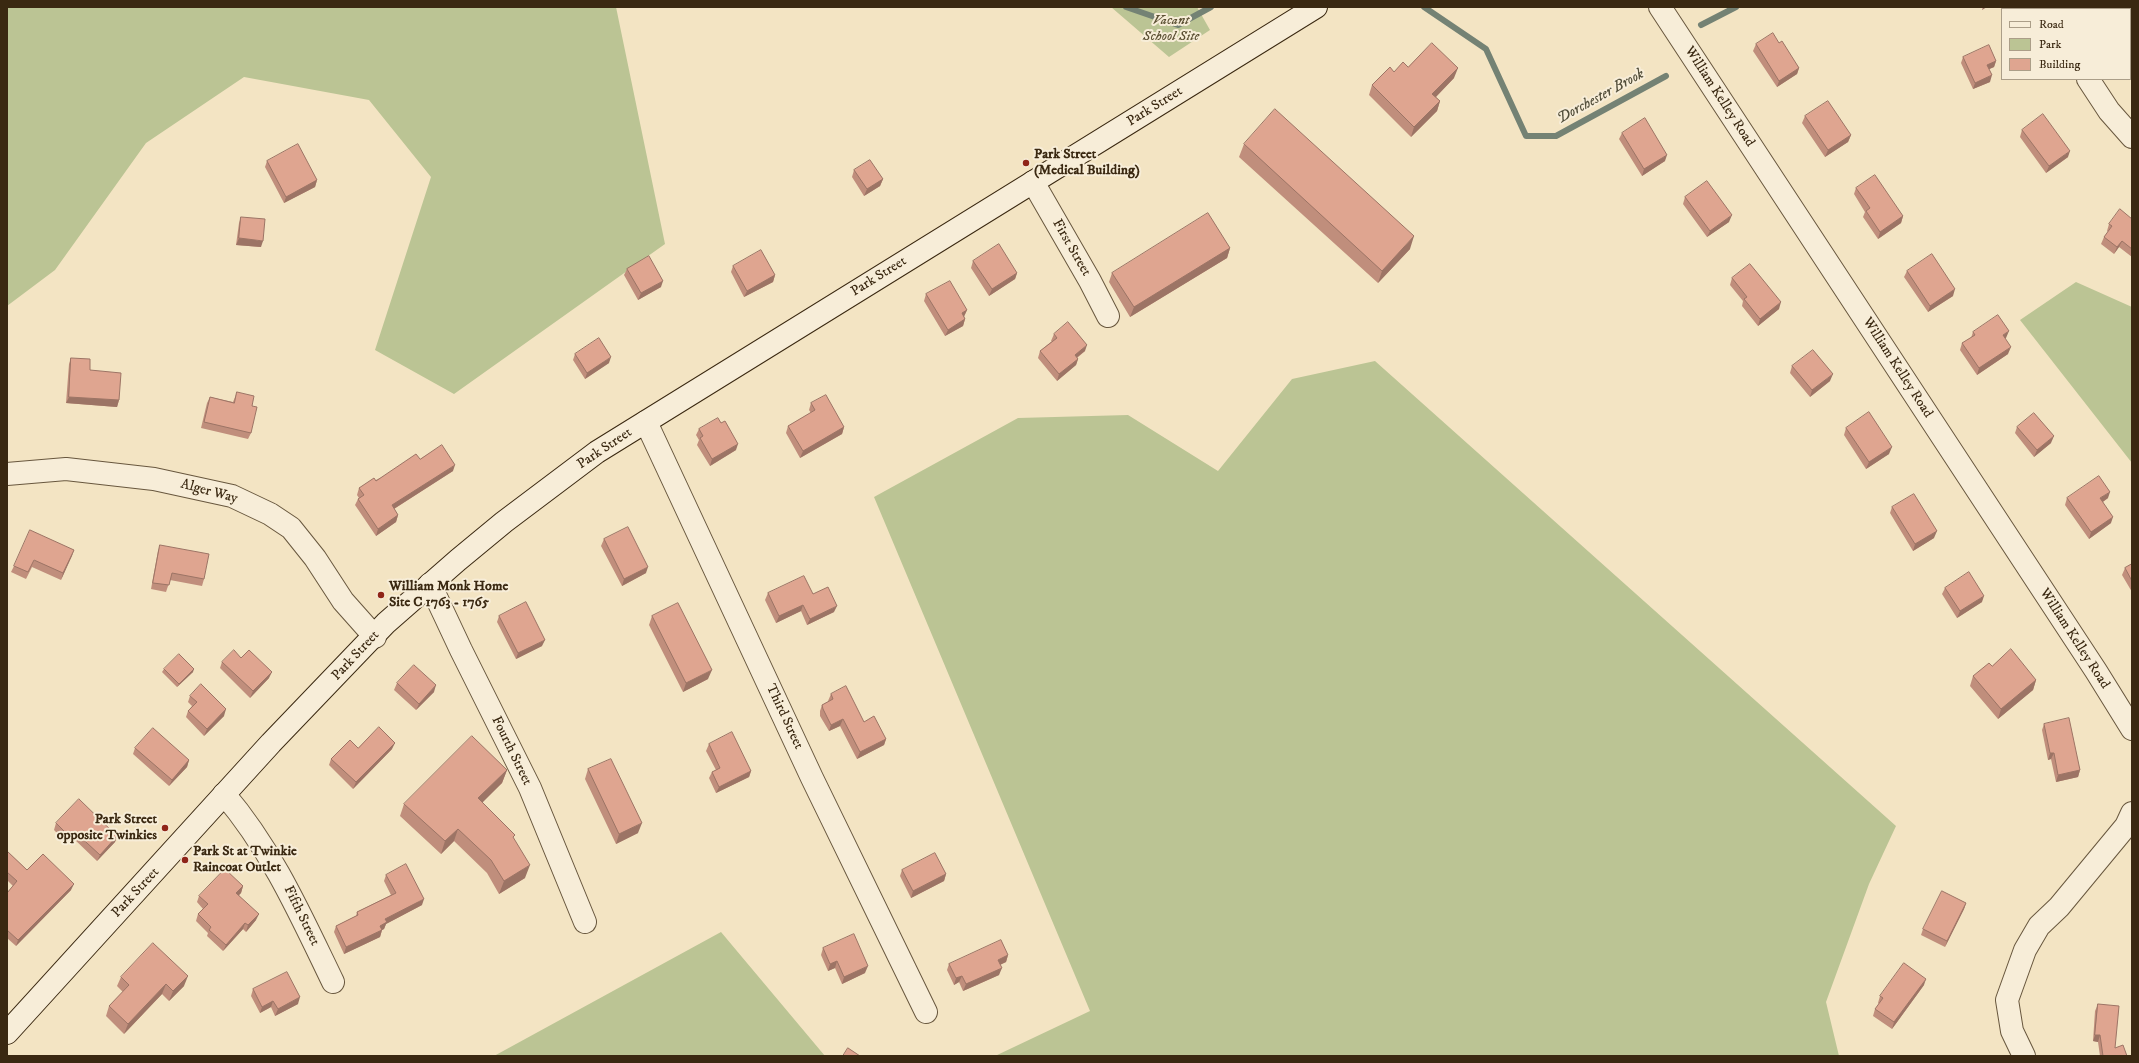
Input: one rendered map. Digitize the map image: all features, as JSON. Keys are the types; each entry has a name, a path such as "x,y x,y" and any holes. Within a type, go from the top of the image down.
{"street":[{"name":"Park Street","path":"7,1033 224,794 375,637 386,623 504,522 597,452 1316,7"},
{"name":"William Kelley Road","path":"1660,7 2096,671 2132,729"},
{"path":"2089,80 2109,111 2132,138"},
{"name":"First Street","path":"1033,182 1090,281 1108,316"},
{"name":"Third Street","path":"646,422 812,778 926,1012"},
{"name":"Alger Way","path":"7,474 66,469 154,479 232,496 270,514 291,528 343,601 375,637"},
{"name":"Fourth Street","path":"430,584 460,650 530,788 585,922"},
{"name":"Fifth Street","path":"224,794 246,819 285,883 333,982"},
{"path":"2024,1056 2012,1032 2007,1000 2025,950 2039,926 2059,907 2126,826 2132,812"}],"green space":[{"path":"7,7 616,7 665,244 454,394 375,350 431,177 369,100 244,77 146,143 55,270 7,306"},
{"name":"Vacant School Site","path":"1111,7 1197,7 1210,30 1169,57"},
{"path":"2076,282 2132,307 2132,463 2020,320"},
{"path":"1375,361 1896,826 1869,884 1826,1002 1839,1056 995,1056 1090,1011 874,497 1018,418 1128,415 1218,471 1292,379"},
{"path":"721,932 825,1056 494,1056"}],"building":[{"path":"1773,33 1779,43 1782,41 1799,68 1779,81 1756,44"},
{"path":"1432,43 1458,68 1432,94 1440,101 1414,127 1372,85 1390,67 1394,72 1403,62 1408,67"},
{"path":"1989,45 1996,61 1987,65 1992,75 1975,83 1963,57"},
{"path":"1828,101 1851,135 1828,150 1805,116"},
{"path":"1275,109 1414,236 1382,271 1244,144"},
{"path":"2043,114 2070,151 2049,166 2022,130"},
{"path":"1645,118 1667,155 1644,169 1622,133"},
{"path":"298,144 317,180 286,197 267,161"},
{"path":"870,160 883,179 867,189 854,170"},
{"path":"1875,175 1903,216 1880,232 1866,211 1870,208 1856,188"},
{"path":"1707,181 1732,215 1710,231 1685,197"},
{"path":"2120,209 2132,219 2132,249 2122,241 2117,247 2104,237 2112,226 2109,224"},
{"path":"1208,213 1230,248 1134,307 1112,273"},
{"path":"241,217 265,219 263,241 239,238"},
{"path":"999,244 1017,273 992,289 973,261"},
{"path":"761,250 775,275 747,291 733,266"},
{"path":"1932,254 1955,289 1930,306 1907,271"},
{"path":"649,256 663,281 641,293 627,269"},
{"path":"1750,264 1781,302 1760,319 1744,299 1747,297 1732,278"},
{"path":"950,281 967,310 962,313 965,319 948,330 926,294"},
{"path":"1998,315 2009,331 2003,335 2011,347 1979,368 1962,343 1975,335 1973,332"},
{"path":"1068,322 1087,345 1075,355 1078,359 1059,374 1040,351 1057,338 1054,334"},
{"path":"599,338 611,357 587,373 575,354"},
{"path":"1813,350 1833,374 1812,390 1792,366"},
{"path":"71,358 90,359 90,370 121,373 119,400 69,397"},
{"path":"237,392 254,396 252,406 257,407 251,433 204,422 210,397 234,403"},
{"path":"826,395 844,427 803,451 788,426 815,410 811,403"},
{"path":"1869,412 1892,447 1869,462 1846,428"},
{"path":"2034,413 2054,436 2037,450 2017,427"},
{"path":"718,418 721,423 725,421 738,444 712,459 700,438 703,436 699,429"},
{"path":"442,445 455,465 392,505 398,515 378,529 358,499 364,495 359,488 374,478 376,481 416,454 420,459"},
{"path":"2099,476 2110,492 2100,498 2113,517 2091,532 2067,498"},
{"path":"1914,494 1937,531 1915,544 1892,507"},
{"path":"628,527 648,567 624,579 604,539"},
{"path":"30,530 74,550 63,573 34,560 28,572 14,566"},
{"path":"160,545 209,554 204,579 172,573 169,585 153,583"},
{"path":"2132,564 2132,581 2125,568"},
{"path":"1969,572 1984,596 1960,611 1945,588"},
{"path":"804,576 813,594 828,587 837,606 810,619 803,605 779,616 768,593"},
{"path":"526,602 545,640 518,653 499,616"},
{"path":"678,603 712,670 686,683 652,616"},
{"path":"2011,649 2036,680 2001,709 1973,676 1989,663 1992,666"},
{"path":"234,650 241,658 249,650 272,672 253,691 222,662"},
{"path":"179,654 194,669 179,684 164,669"},
{"path":"414,665 436,685 419,704 397,683"},
{"path":"201,684 226,709 207,729 188,711 197,702 190,696"},
{"path":"846,686 864,722 874,716 886,739 860,752 843,719 831,725 822,705 833,699 831,694"},
{"path":"2069,718 2080,770 2058,775 2054,753 2050,753 2044,724"},
{"path":"379,727 395,743 356,782 331,759 350,740 358,748"},
{"path":"153,728 189,760 172,780 135,748"},
{"path":"732,732 751,771 719,787 712,772 720,768 709,744"},
{"path":"472,736 507,770 478,798 515,835 513,837 530,865 504,881 491,860 458,829 445,841 404,804"},
{"path":"611,759 642,823 619,834 588,769"},
{"path":"79,799 117,836 100,855 74,831 69,836 56,823"},
{"path":"7,851 27,870 43,854 74,884 18,940 7,930 7,893 17,881 7,872"},
{"path":"935,853 946,874 913,891 902,870"},
{"path":"406,864 424,899 385,919 387,922 380,926 382,930 346,947 336,926 358,915 357,912 396,893 386,875"},
{"path":"225,869 243,886 236,893 259,914 248,925 245,923 226,945 209,930 211,927 198,914 208,904 199,896"},
{"path":"1942,891 1966,903 1947,941 1923,929"},
{"path":"854,934 868,966 844,977 837,961 830,964 823,948"},
{"path":"1001,940 1008,955 998,960 1002,968 966,984 962,976 956,978 949,964"},
{"path":"153,943 188,976 173,991 166,984 128,1024 109,1006 129,985 121,977"},
{"path":"1904,963 1926,979 1894,1022 1875,1009 1883,998 1880,996"},
{"path":"287,972 300,997 278,1009 273,1001 262,1007 253,989"},
{"path":"2098,1004 2119,1006 2115,1048 2123,1045 2127,1056 2103,1056 2100,1035 2095,1035"},
{"path":"848,1048 860,1056 843,1056"}],"waterway":[{"name":"Dorchester Brook","path":"1126,7 1178,25 1211,7"},
{"name":"Dorchester Brook","path":"1424,7 1486,49 1526,136 1556,136 1666,76"},
{"name":"Dorchester Brook","path":"1701,25 1736,7"}],"place":[{"name":"Park Street (Medical Building)","path":"1026,163"},
{"name":"William Monk Home Site C 1763 - 1765","path":"381,595"},
{"name":"Park Street opposite Twinkies","path":"165,828"},
{"name":"Park St at Twinkie Raincoat Outlet","path":"185,860"}]}
